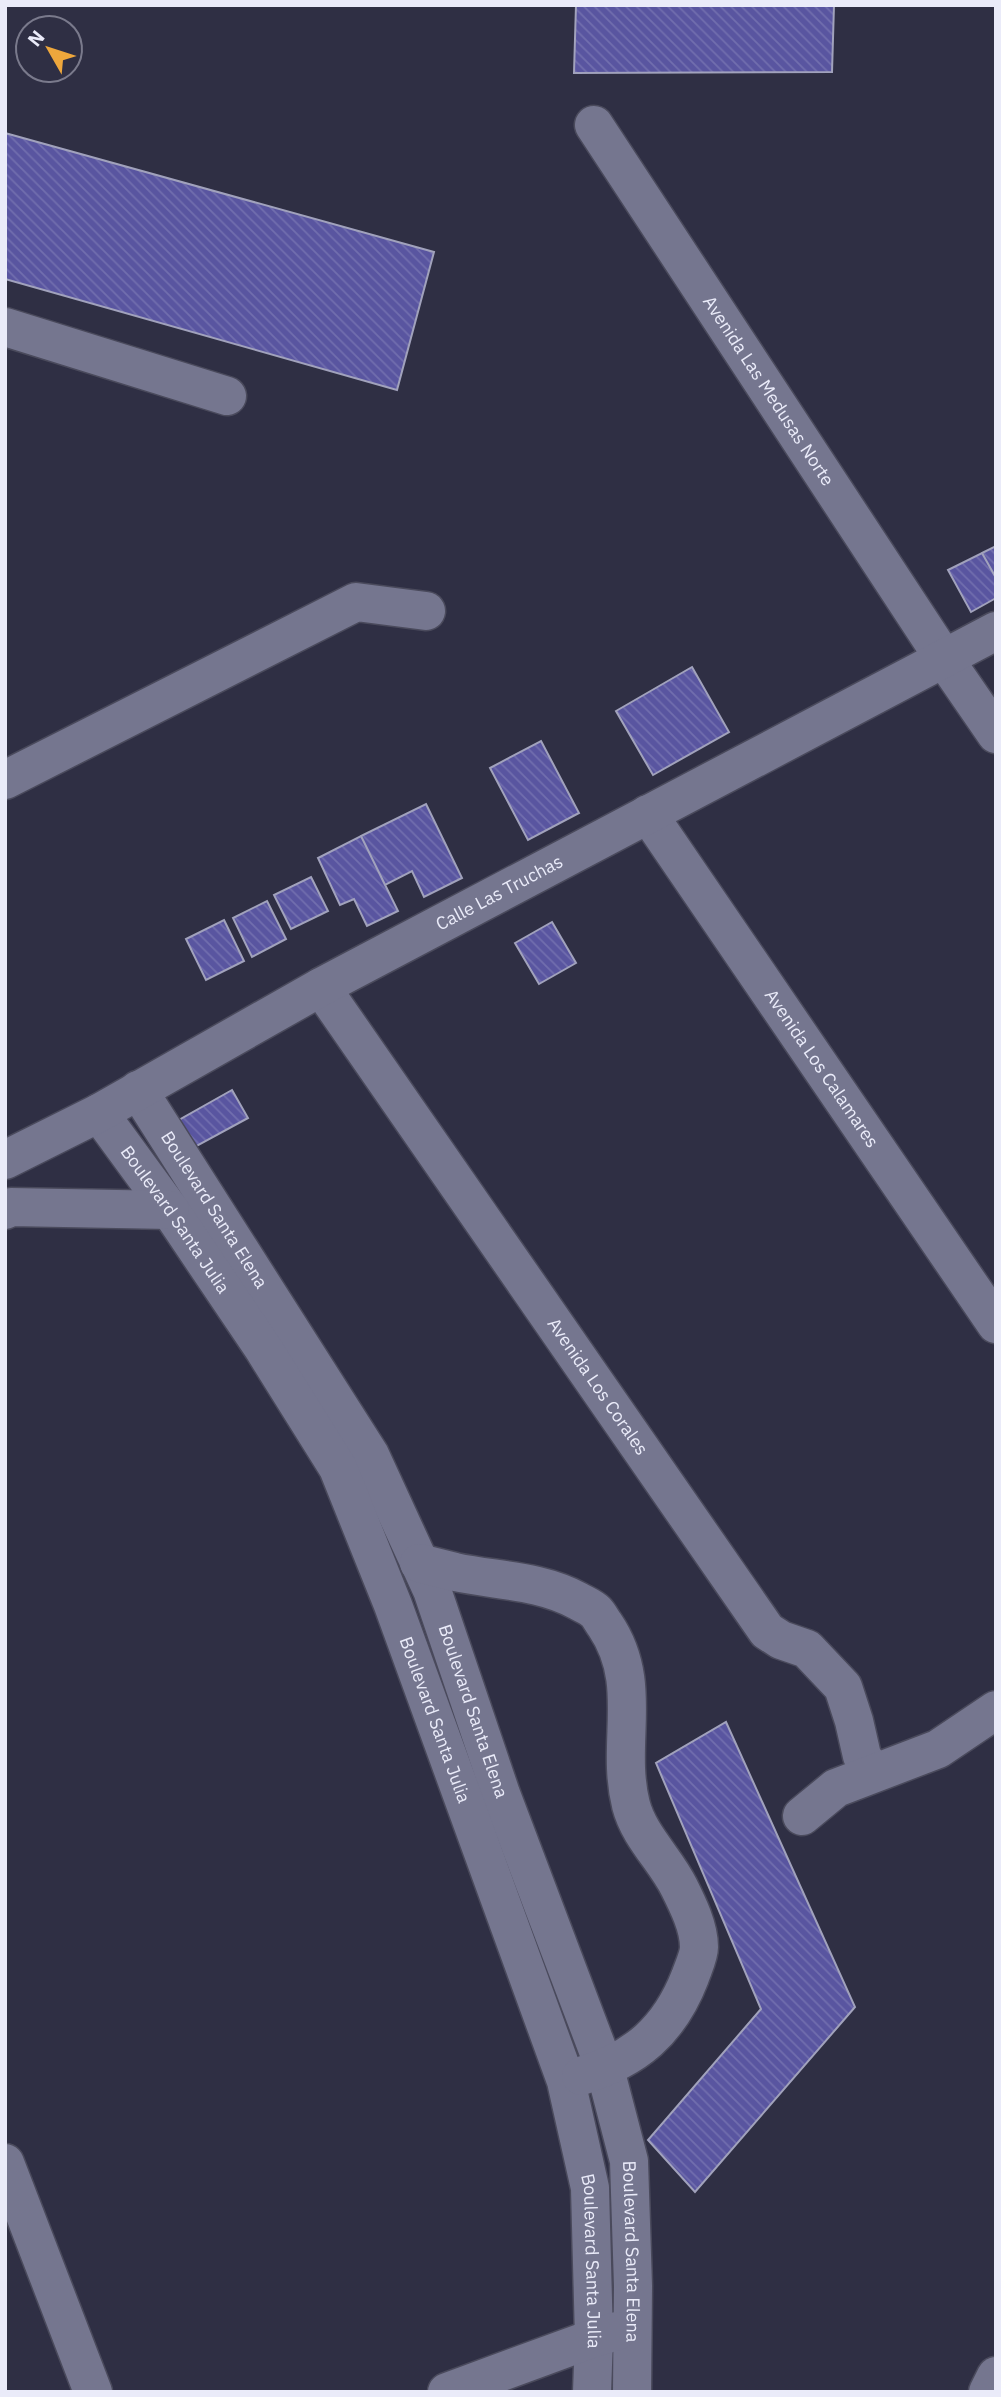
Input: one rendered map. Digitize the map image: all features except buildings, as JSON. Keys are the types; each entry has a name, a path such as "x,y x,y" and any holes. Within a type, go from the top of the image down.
{"street":[{"name":"Avenida Las Medusas Norte","path":"594,125 996,734"},
{"path":"5,327 227,396"},
{"path":"5,780 356,602 426,611"},
{"name":"Calle Las Truchas","path":"5,1160 99,1113 321,986 996,631"},
{"name":"Avenida Los Calamares","path":"648,814 996,1324"},
{"name":"Avenida Los Corales","path":"321,986 767,1631 781,1640 807,1649 842,1686 855,1721 863,1756 873,1773"},
{"name":"Boulevard Santa Elena","path":"138,1090 370,1455 432,1590 501,1794 605,2069 629,2161 633,2384"},
{"name":"Boulevard Santa Julia","path":"99,1113 170,1210 263,1348 338,1468 393,1605 566,2081 590,2188 593,2392"},
{"path":"7,1203 170,1210"},
{"path":"419,1563 524,1582 561,1592 595,1611 612,1635 621,1657 628,1691 626,1774 631,1806 640,1829 661,1856 679,1887 694,1921 699,1948 680,2002 666,2022 633,2054 605,2069 566,2081"},
{"path":"802,1816 836,1788 938,1749 996,1710"},
{"path":"5,2163 93,2392"},
{"path":"447,2392 594,2338 633,2327"},
{"path":"988,2392 996,2376"},
{"path":"593,2392 633,2384"}]}
